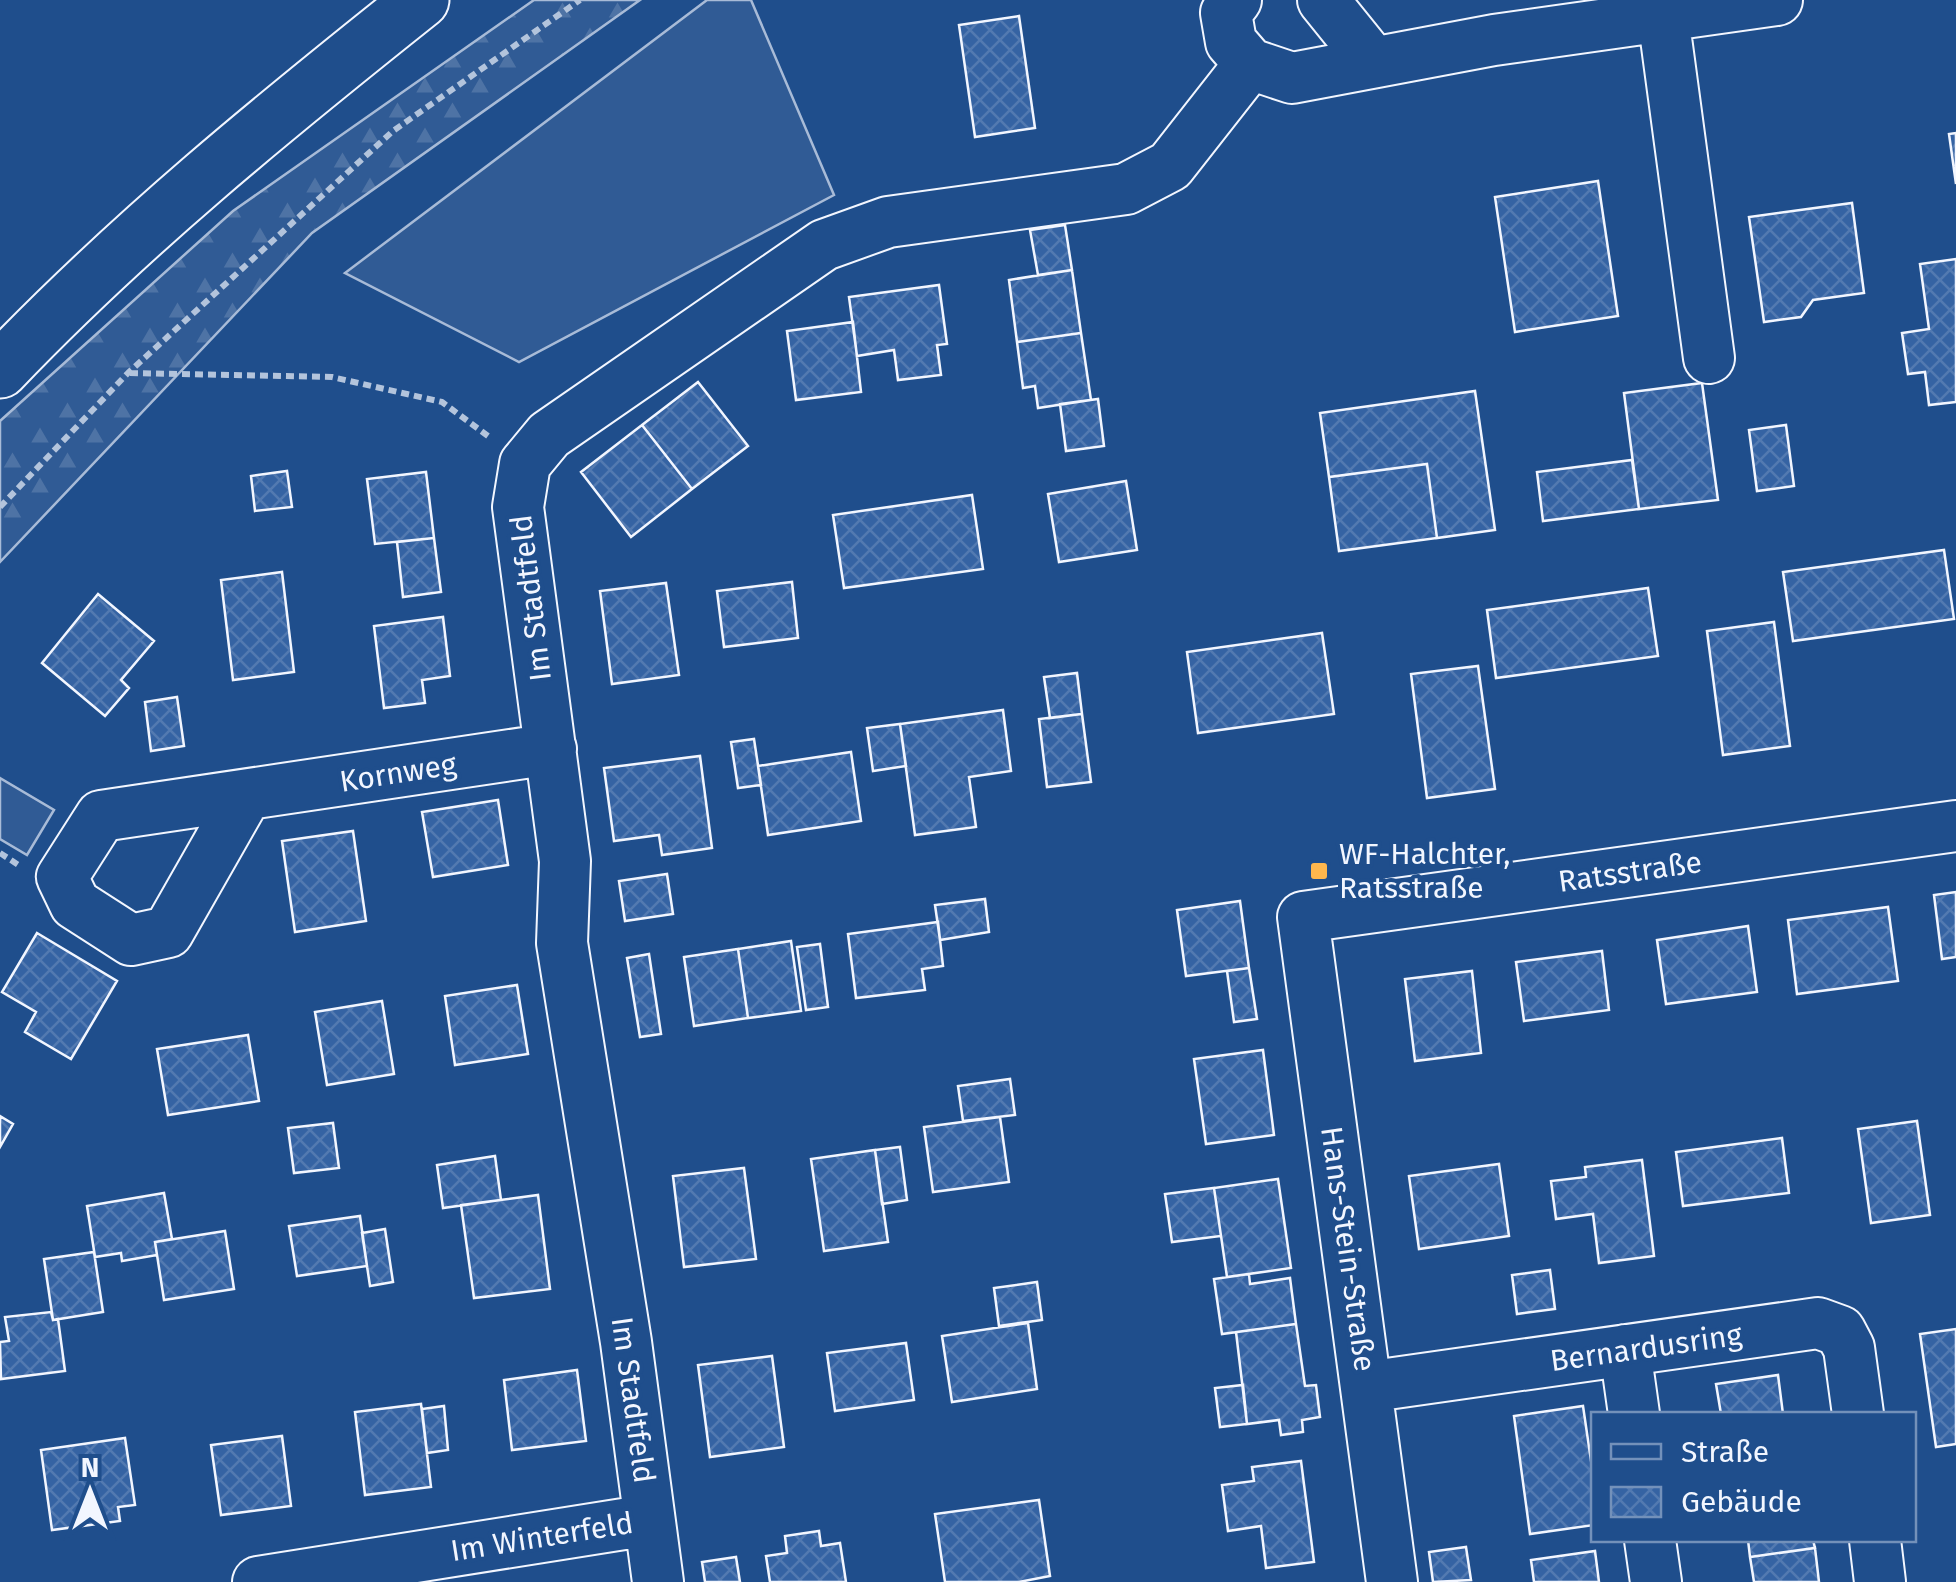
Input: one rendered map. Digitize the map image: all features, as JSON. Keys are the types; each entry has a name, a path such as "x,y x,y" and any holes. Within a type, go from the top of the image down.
{"main road":[{"path":"0,370 125,246 218,162 420,0"}],"street":[{"path":"1236,0 1226,13 1230,42 1250,64 1292,78 1727,4 1778,0"},
{"path":"1322,0 1373,62"},
{"path":"1663,16 1709,358"},
{"path":"525,464 549,435 824,245 888,222 1126,189 1170,166 1250,64"},
{"name":"Im Stadtfeld","path":"525,464 518,507 564,861 562,944 626,1342 658,1582"},
{"name":"Kornweg","path":"244,797 550,750"},
{"name":"Ratsstraße","path":"1303,917 1956,826"},
{"name":"Hans-Stein-Straße","path":"1303,917 1392,1582"},
{"name":"Bernardusring","path":"1366,1387 1818,1323 1840,1331 1849,1348 1858,1412"},
{"path":"1625,1350 1634,1412"},
{"name":"Im Winterfeld","path":"258,1582 649,1520"},
{"path":"1650,1542 1656,1582"},
{"path":"1875,1542 1880,1582"}],"path":[{"path":"0,508 128,373 393,131 580,0"},
{"path":"128,373 332,377 442,402 525,464"}],"green space":[{"path":"534,0 640,0 312,233 0,562 0,421 233,211"}],"shaded area":[{"path":"707,0 751,0 834,195 519,362 345,273"},
{"path":"0,778 54,810 27,855 0,839"}],"building":[{"path":"1019,16 1035,128 975,137 959,25"},
{"path":"1956,133 1956,184 1949,134"},
{"path":"1598,181 1618,316 1515,332 1495,197"},
{"path":"1852,203 1864,293 1813,300 1801,317 1764,322 1749,217"},
{"path":"1065,225 1072,270 1038,275 1030,230"},
{"path":"1956,259 1956,402 1929,405 1925,372 1908,374 1902,333 1929,329 1920,264"},
{"path":"1072,270 1081,333 1017,342 1009,280"},
{"path":"939,285 947,344 937,345 941,375 898,380 894,350 857,356 849,297"},
{"path":"853,322 861,392 796,400 787,331"},
{"path":"1081,333 1091,400 1038,408 1035,386 1023,388 1017,342"},
{"path":"698,382 748,446 692,489 642,425"},
{"path":"1702,383 1718,500 1639,509 1624,393"},
{"path":"1475,391 1495,530 1437,538 1427,464 1329,477 1320,413"},
{"path":"1098,399 1104,446 1066,451 1060,404"},
{"path":"642,425 692,489 631,537 581,472"},
{"path":"1786,425 1794,486 1757,491 1749,430"},
{"path":"1632,460 1639,509 1543,521 1537,472"},
{"path":"1427,464 1437,538 1339,551 1329,477"},
{"path":"287,471 292,507 255,511 251,476"},
{"path":"426,472 434,538 375,544 367,479"},
{"path":"1126,481 1137,550 1059,562 1048,494"},
{"path":"972,495 983,569 844,588 833,515"},
{"path":"434,538 441,592 403,597 397,542"},
{"path":"1944,550 1954,619 1793,641 1783,572"},
{"path":"282,572 294,672 233,680 221,580"},
{"path":"792,582 798,638 724,647 717,591"},
{"path":"666,583 679,675 612,684 600,591"},
{"path":"1648,588 1658,656 1496,678 1487,610"},
{"path":"98,594 154,641 121,680 129,688 105,716 42,663"},
{"path":"443,617 450,676 422,680 425,703 384,708 374,626"},
{"path":"1774,622 1790,746 1723,755 1707,631"},
{"path":"1322,633 1334,714 1198,733 1187,652"},
{"path":"1478,666 1495,789 1427,798 1411,674"},
{"path":"1077,673 1082,714 1050,718 1044,677"},
{"path":"177,697 184,746 151,751 145,702"},
{"path":"1003,710 1011,771 969,777 976,827 915,835 900,724"},
{"path":"1082,714 1091,782 1047,787 1039,719"},
{"path":"900,724 906,766 873,771 867,728"},
{"path":"754,739 761,785 738,788 731,742"},
{"path":"851,752 861,821 768,835 758,766"},
{"path":"700,756 712,848 662,855 659,835 614,841 604,768"},
{"path":"498,800 508,865 433,877 422,812"},
{"path":"353,831 366,921 295,932 282,841"},
{"path":"667,874 673,914 625,921 619,881"},
{"path":"1956,892 1956,957 1942,959 1934,895"},
{"path":"985,899 989,932 940,940 935,905"},
{"path":"1240,901 1249,968 1186,976 1177,910"},
{"path":"1888,907 1898,981 1797,994 1788,920"},
{"path":"938,922 943,966 922,969 925,990 856,998 848,934"},
{"path":"1748,926 1757,992 1666,1004 1657,940"},
{"path":"37,933 117,981 71,1059 25,1032 36,1012 2,992"},
{"path":"791,941 801,1011 748,1018 738,949"},
{"path":"820,944 828,1007 806,1010 797,947"},
{"path":"738,949 748,1018 694,1026 684,957"},
{"path":"1602,951 1609,1010 1524,1021 1516,962"},
{"path":"649,954 661,1034 640,1037 627,958"},
{"path":"1249,968 1257,1019 1234,1022 1227,971"},
{"path":"1472,971 1481,1053 1415,1061 1405,979"},
{"path":"517,985 528,1054 455,1065 445,996"},
{"path":"382,1001 394,1074 327,1085 315,1012"},
{"path":"248,1035 259,1101 168,1115 157,1049"},
{"path":"1263,1050 1274,1135 1206,1144 1194,1059"},
{"path":"1010,1079 1015,1115 963,1121 958,1086"},
{"path":"0,1116 13,1124 0,1147"},
{"path":"1000,1117 1009,1182 933,1192 924,1127"},
{"path":"1917,1121 1930,1215 1871,1223 1858,1129"},
{"path":"333,1123 339,1168 294,1173 288,1128"},
{"path":"1782,1138 1789,1193 1683,1206 1676,1152"},
{"path":"900,1147 907,1200 882,1204 875,1150"},
{"path":"875,1150 888,1242 824,1251 811,1159"},
{"path":"495,1156 501,1200 443,1208 437,1165"},
{"path":"1642,1160 1654,1256 1599,1263 1593,1214 1556,1219 1551,1181 1586,1177 1585,1167"},
{"path":"1499,1164 1509,1236 1419,1249 1409,1176"},
{"path":"744,1168 756,1259 684,1267 673,1176"},
{"path":"1278,1179 1291,1268 1227,1277 1214,1188"},
{"path":"1214,1188 1221,1236 1172,1242 1165,1194"},
{"path":"164,1193 172,1239 155,1242 157,1255 122,1261 121,1253 95,1257 87,1206"},
{"path":"538,1195 550,1289 474,1298 461,1205"},
{"path":"360,1216 367,1266 297,1276 289,1226"},
{"path":"385,1229 393,1282 370,1286 362,1233"},
{"path":"225,1231 234,1289 164,1300 155,1242"},
{"path":"94,1252 103,1312 53,1320 44,1259"},
{"path":"1550,1270 1555,1309 1517,1314 1512,1275"},
{"path":"1249,1274 1250,1284 1290,1278 1296,1324 1222,1334 1214,1279"},
{"path":"1037,1282 1042,1320 999,1326 994,1288"},
{"path":"51,1312 53,1320 58,1319 65,1371 1,1379 0,1342 9,1341 5,1317"},
{"path":"1028,1323 1037,1389 952,1402 942,1336"},
{"path":"1296,1324 1305,1386 1316,1385 1320,1417 1302,1420 1303,1432 1281,1435 1279,1420 1247,1424 1236,1332"},
{"path":"1956,1329 1956,1444 1936,1447 1920,1334"},
{"path":"906,1343 914,1400 835,1411 827,1353"},
{"path":"772,1356 784,1447 710,1457 698,1365"},
{"path":"577,1370 586,1441 512,1450 504,1380"},
{"path":"1778,1375 1783,1412 1721,1412 1716,1384"},
{"path":"1243,1385 1247,1424 1220,1427 1215,1388"},
{"path":"421,1404 431,1487 365,1495 355,1412"},
{"path":"444,1406 448,1450 427,1453 422,1409"},
{"path":"1583,1406 1591,1461 1591,1525 1530,1534 1514,1416"},
{"path":"282,1436 291,1506 221,1515 211,1445"},
{"path":"125,1438 135,1505 118,1507 120,1521 52,1530 41,1450"},
{"path":"1301,1461 1314,1562 1266,1568 1261,1526 1228,1531 1222,1485 1254,1481 1252,1467"},
{"path":"1039,1500 1050,1576 1019,1582 945,1582 935,1514"},
{"path":"819,1531 821,1546 840,1543 846,1582 770,1582 766,1556 787,1553 785,1536"},
{"path":"1748,1542 1814,1542 1815,1548 1750,1557"},
{"path":"1466,1547 1471,1580 1433,1582 1429,1552"},
{"path":"1815,1548 1819,1582 1754,1582 1750,1557"},
{"path":"1595,1551 1599,1582 1534,1582 1531,1560"},
{"path":"736,1557 740,1582 705,1582 702,1562"}],"place":[{"name":"WF-Halchter, Ratsstraße","path":"1319,871"}]}
